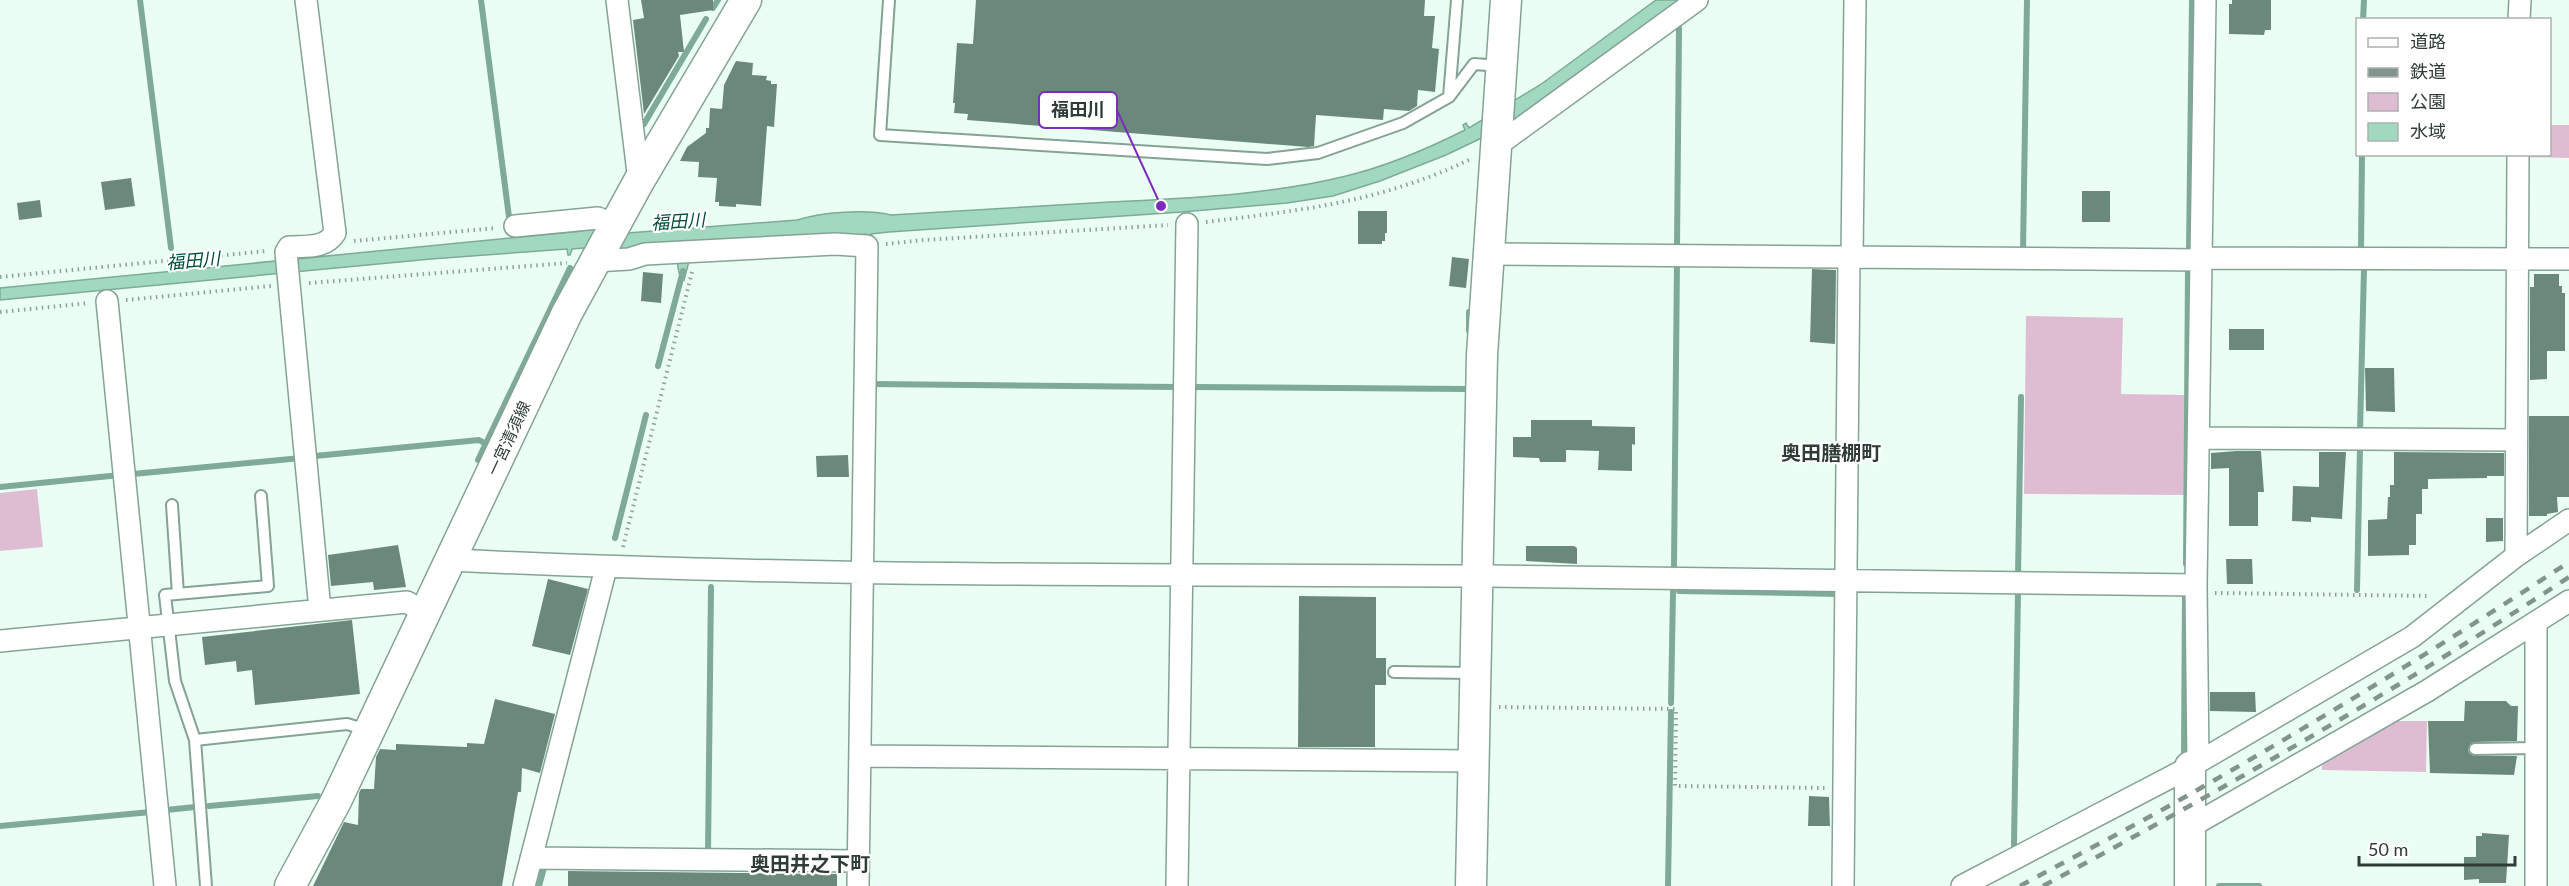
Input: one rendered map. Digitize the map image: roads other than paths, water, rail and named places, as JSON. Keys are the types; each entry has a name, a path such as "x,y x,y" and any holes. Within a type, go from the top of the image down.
{"street":[{"path":"306,0 335,233 330,240 321,245 287,252 320,610"},
{"path":"617,0 639,181"},
{"name":"一宮清須線","path":"290,886 336,801 452,560 543,362 639,181 746,0"},
{"path":"1471,886 1482,355 1506,0"},
{"path":"1495,144 1697,0"},
{"path":"1843,886 1855,0"},
{"path":"2190,886 2197,589 2205,0"},
{"path":"2519,18 2520,0"},
{"path":"2516,556 2518,156"},
{"path":"515,226 598,218 606,241 629,260 645,254 835,243 867,246 858,886"},
{"path":"1177,886 1188,224"},
{"path":"1488,254 2569,259"},
{"path":"107,302 165,886"},
{"path":"2199,438 2516,440"},
{"path":"1962,886 2194,764 2412,637 2516,556 2569,520"},
{"path":"452,560 612,568 1181,576 1846,580 2197,589"},
{"path":"524,886 612,568"},
{"path":"2190,827 2427,691 2569,601"},
{"path":"0,641 407,602 425,613"},
{"path":"2536,622 2536,886"},
{"path":"860,756 1473,761"},
{"path":"531,858 858,861"}],"lane":[{"path":"889,0 880,135 1267,159 1318,153 1403,123 1449,97 1474,64 1501,66"},
{"path":"1449,97 1457,0"},
{"path":"206,886 195,740 175,681 165,595 268,586 261,496"},
{"path":"172,505 178,594"},
{"path":"1394,672 1475,673"},
{"path":"195,740 347,724 369,731"},
{"path":"2475,748 2536,748"}],"water":[{"path":"1656,0 1681,0 1529,110 1492,133 1446,155 1380,181 1333,196 1287,203 1182,212 889,232 871,234 871,240 866,241 865,234 862,235 862,240 808,239 797,235 694,243 684,280 679,273 677,261 584,248 572,249 570,255 567,249 431,259 0,300 0,288 582,231 588,225 627,233 797,220 844,212 891,215 1199,197 1288,188 1362,172 1422,150 1465,130 1463,125 1466,123 1469,128 1540,85"}],"waterway":[{"path":"140,0 171,248"},
{"path":"481,0 509,217"},
{"path":"713,8 718,0"},
{"path":"2023,251 2027,0"},
{"path":"2185,253 2189,253 2192,0"},
{"path":"2363,18 2364,0"},
{"path":"644,124 706,19"},
{"path":"1677,247 1679,28"},
{"path":"2361,251 2362,156"},
{"path":"1674,565 1677,261"},
{"path":"2186,564 2188,267"},
{"path":"478,460 570,268"},
{"path":"2360,431 2364,269"},
{"path":"658,366 683,271"},
{"path":"1469,312 1469,331"},
{"path":"871,384 1178,387"},
{"path":"1190,387 1468,389"},
{"path":"2018,576 2021,397"},
{"path":"615,538 646,415"},
{"path":"315,456 479,440 486,444"},
{"path":"2357,590 2360,448"},
{"path":"133,474 301,458"},
{"path":"0,487 120,475"},
{"path":"708,852 711,587"},
{"path":"1679,591 1841,594"},
{"path":"2014,845 2018,591"},
{"path":"1671,703 1673,592"},
{"path":"2184,754 2185,594"},
{"path":"1668,886 1671,712"},
{"path":"209,806 318,796"},
{"path":"166,810 195,807"},
{"path":"0,826 151,812"},
{"path":"539,886 545,864"},
{"path":"2219,886 2259,886"}],"railway":[{"path":"2020,886 2171,805 2288,738 2569,562"},
{"path":"2043,886 2309,738 2440,659 2569,577"}],"place":[{"name":"福田川","path":"1161,206"}],"district":[{"name":"奥田膳棚町","path":"1831,452"},
{"name":"奥田井之下町","path":"810,863"}]}
